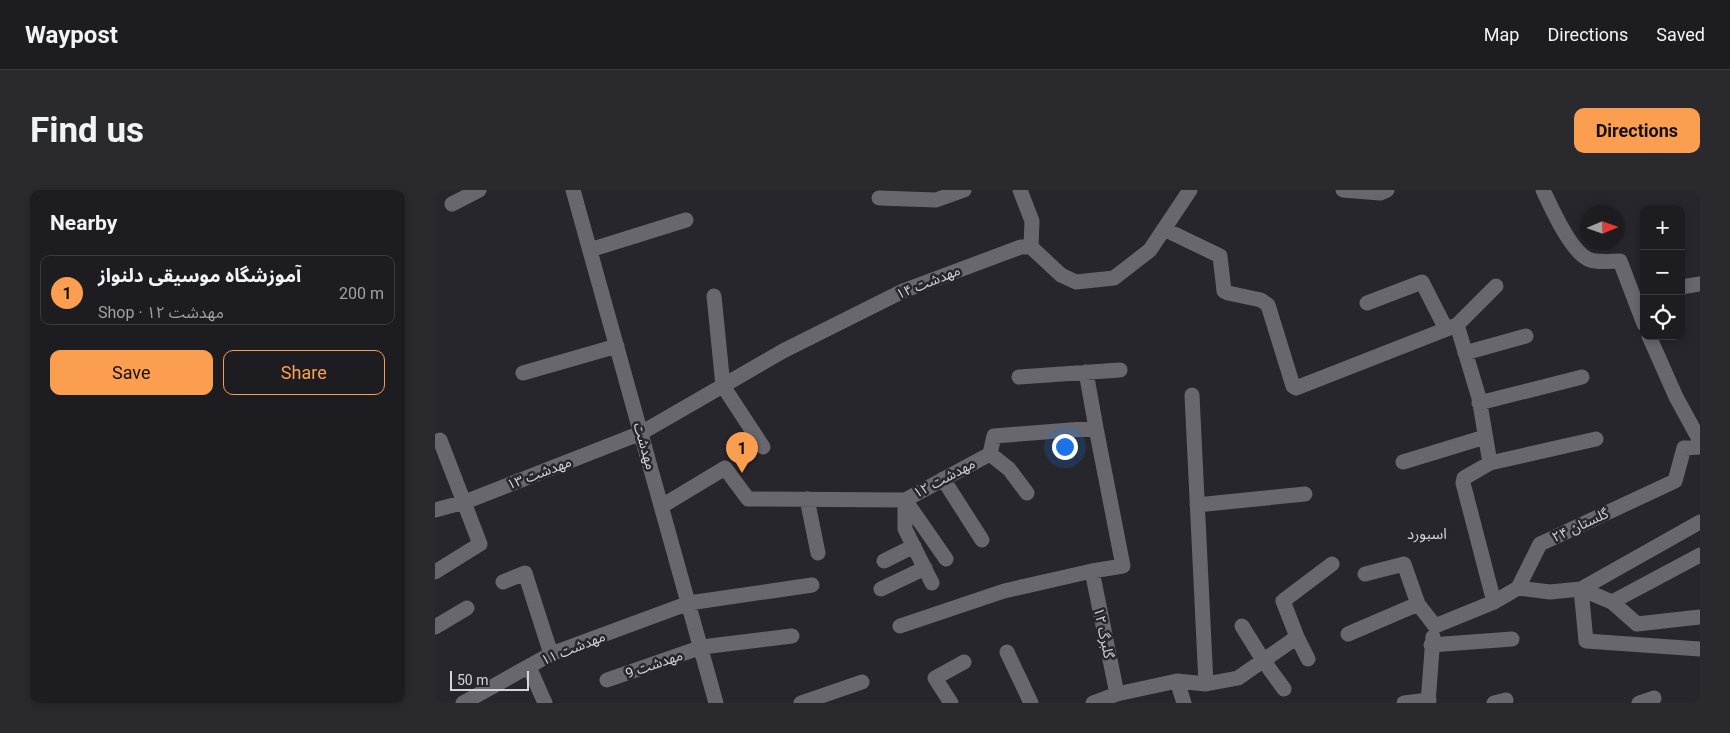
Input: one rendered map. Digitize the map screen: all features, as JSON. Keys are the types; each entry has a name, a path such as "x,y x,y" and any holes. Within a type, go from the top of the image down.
{"street":[{"path":"452,204 479,190"},
{"name":"مهدشت","path":"573,190 716,703"},
{"path":"879,198 936,200 964,190"},
{"path":"1020,190 1032,222 1031,247 1061,275 1075,282 1114,278 1150,250 1190,190"},
{"path":"1343,190 1380,193 1387,190"},
{"path":"1543,190 1577,251 1590,260 1620,261 1638,293"},
{"path":"590,250 686,220"},
{"path":"1164,230 1220,256 1224,291 1261,300 1267,305 1295,388 1452,327 1496,286"},
{"name":"مهدشت ۱۴","path":"641,433 783,351 903,291 1021,246 1031,247"},
{"path":"1367,303 1422,282 1452,327 1465,353 1479,403 1490,463"},
{"path":"1685,286 1700,284"},
{"path":"714,296 723,386 763,447"},
{"path":"1465,353 1526,336"},
{"path":"1651,340 1676,396 1700,441"},
{"path":"523,373 617,346"},
{"path":"1019,377 1120,370"},
{"path":"899,626 1004,591 1123,566 1086,372"},
{"path":"1479,403 1582,377"},
{"path":"1192,395 1206,684"},
{"name":"مهدشت ۱۲","path":"662,506 725,468 748,499 905,500 990,454 994,436 1096,428"},
{"name":"مهدشت ۱۳","path":"435,510 465,502 641,433"},
{"path":"1403,462 1485,437"},
{"path":"1494,602 1462,481 1490,463 1596,439"},
{"path":"435,572 480,544 440,440"},
{"name":"گلستان ۲۴","path":"1518,588 1540,544 1675,481 1684,448 1700,447"},
{"path":"990,454 1009,468 1027,493"},
{"path":"943,479 982,540"},
{"path":"1197,505 1305,494"},
{"path":"807,499 818,553"},
{"path":"905,500 905,529 932,583"},
{"path":"905,500 946,559"},
{"path":"1435,626 1494,602 1518,588 1550,592 1581,589 1700,522"},
{"path":"883,561 914,546"},
{"path":"1612,602 1700,555"},
{"path":"1308,659 1283,601 1332,564"},
{"path":"1365,574 1403,564 1418,604 1435,626 1431,645 1428,702 1404,703"},
{"path":"881,589 925,568"},
{"name":"گلبرگ ١٢","path":"1092,571 1125,697"},
{"path":"503,582 525,573 551,654"},
{"name":"مهدشت ۱۱","path":"463,703 480,698 551,654 689,603 812,585"},
{"path":"1581,589 1612,602 1637,624 1700,617"},
{"path":"1581,589 1586,641 1700,649"},
{"path":"1348,634 1418,604"},
{"path":"435,627 467,608"},
{"path":"1242,626 1284,689"},
{"name":"مهدشت 9","path":"607,680 701,647 791,636"},
{"path":"1093,703 1125,697 1177,681 1206,684 1238,678 1297,637"},
{"path":"1431,645 1512,639"},
{"path":"1007,652 1031,703"},
{"path":"951,703 935,678 964,662"},
{"path":"529,667 545,703"},
{"path":"1177,681 1183,703"},
{"path":"801,703 862,682"}],"place":[{"name":"آموزشگاه موسیقی دلنواز","path":"742,473"}],"district":[{"name":"اسبورد","path":"1427,534"}]}
